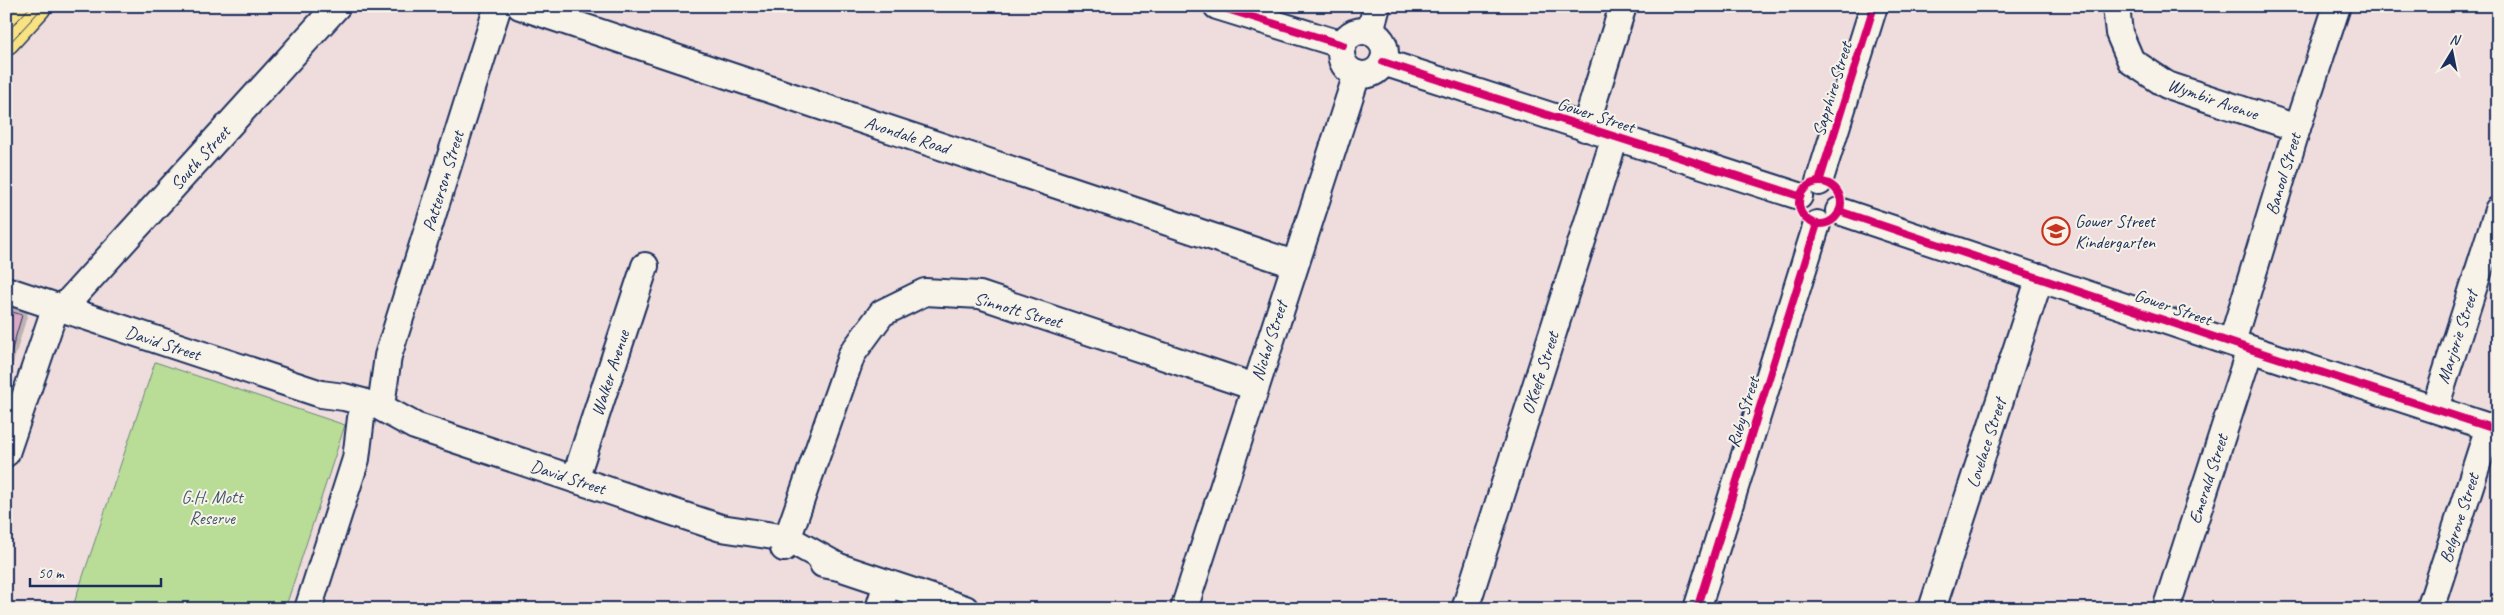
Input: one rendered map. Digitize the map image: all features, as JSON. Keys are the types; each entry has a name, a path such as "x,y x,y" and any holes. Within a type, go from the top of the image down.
{"main road":[{"path":"6,40 37,6"}],"street":[{"name":"South Street","path":"6,452 59,308 337,6"},
{"name":"Patterson Street","path":"308,609 498,6"},
{"name":"Avondale Road","path":"520,6 1294,264"},
{"path":"1217,6 1343,45"},
{"path":"1370,32 1377,6"},
{"path":"1585,128 1623,6"},
{"name":"Sapphire Street","path":"1809,189 1874,6"},
{"name":"Wymbir Avenue","path":"2116,6 2119,33 2131,61 2167,85 2297,128"},
{"name":"Banool Street","path":"2241,346 2297,128 2337,6"},
{"path":"1370,32 1378,37 1383,45 1383,62 1373,72 1357,74 1350,71 1343,62 1343,45 1352,34 1370,32"},
{"name":"Gower Street","path":"1383,62 1615,137 1809,189"},
{"name":"Nichol Street","path":"1184,609 1357,74"},
{"name":"O'Keefe Street","path":"1465,609 1615,137"},
{"path":"1834,188 1839,194 1840,211 1831,221 1817,224 1810,222 1800,211 1809,189 1834,188"},
{"name":"Marjorie Street","path":"2435,408 2498,210"},
{"name":"Gower Street","path":"1840,211 2241,346 2494,428"},
{"name":"Ruby Street","path":"1697,609 1817,224"},
{"name":"Walker Avenue","path":"575,479 646,266"},
{"name":"Lovelace Street","path":"1932,609 2040,277"},
{"name":"David Street","path":"6,290 321,394 344,397 370,412 721,528 757,545 785,543 801,559 839,567 965,609"},
{"name":"Sinnott Street","path":"785,543 852,354 882,313 925,292 980,295 1255,387"},
{"name":"Emerald Street","path":"2166,609 2241,346"},
{"name":"Belgrove Street","path":"2430,609 2494,428"},
{"path":"879,609 887,583"}],"green space":[{"name":"G.H. Mott Reserve","path":"155,362 345,425 285,609 72,609"}],"building":[{"path":"6,310 22,315 10,356 6,356"}],"tram line":[{"path":"6,33 31,6"},
{"path":"6,47 44,6"}],"cycle path":[{"path":"1217,6 1343,45"},
{"path":"1819,182 1874,6"},
{"path":"1383,62 1799,196"},
{"path":"1816,182 1824,182 1835,188 1841,203 1835,218 1824,224 1816,224 1805,218 1799,207 1799,199 1805,188 1816,182"},
{"path":"1839,211 2498,430"},
{"path":"1697,609 1817,224"}],"place":[{"name":"Gower Street Kindergarten","path":"2056,231"}]}
